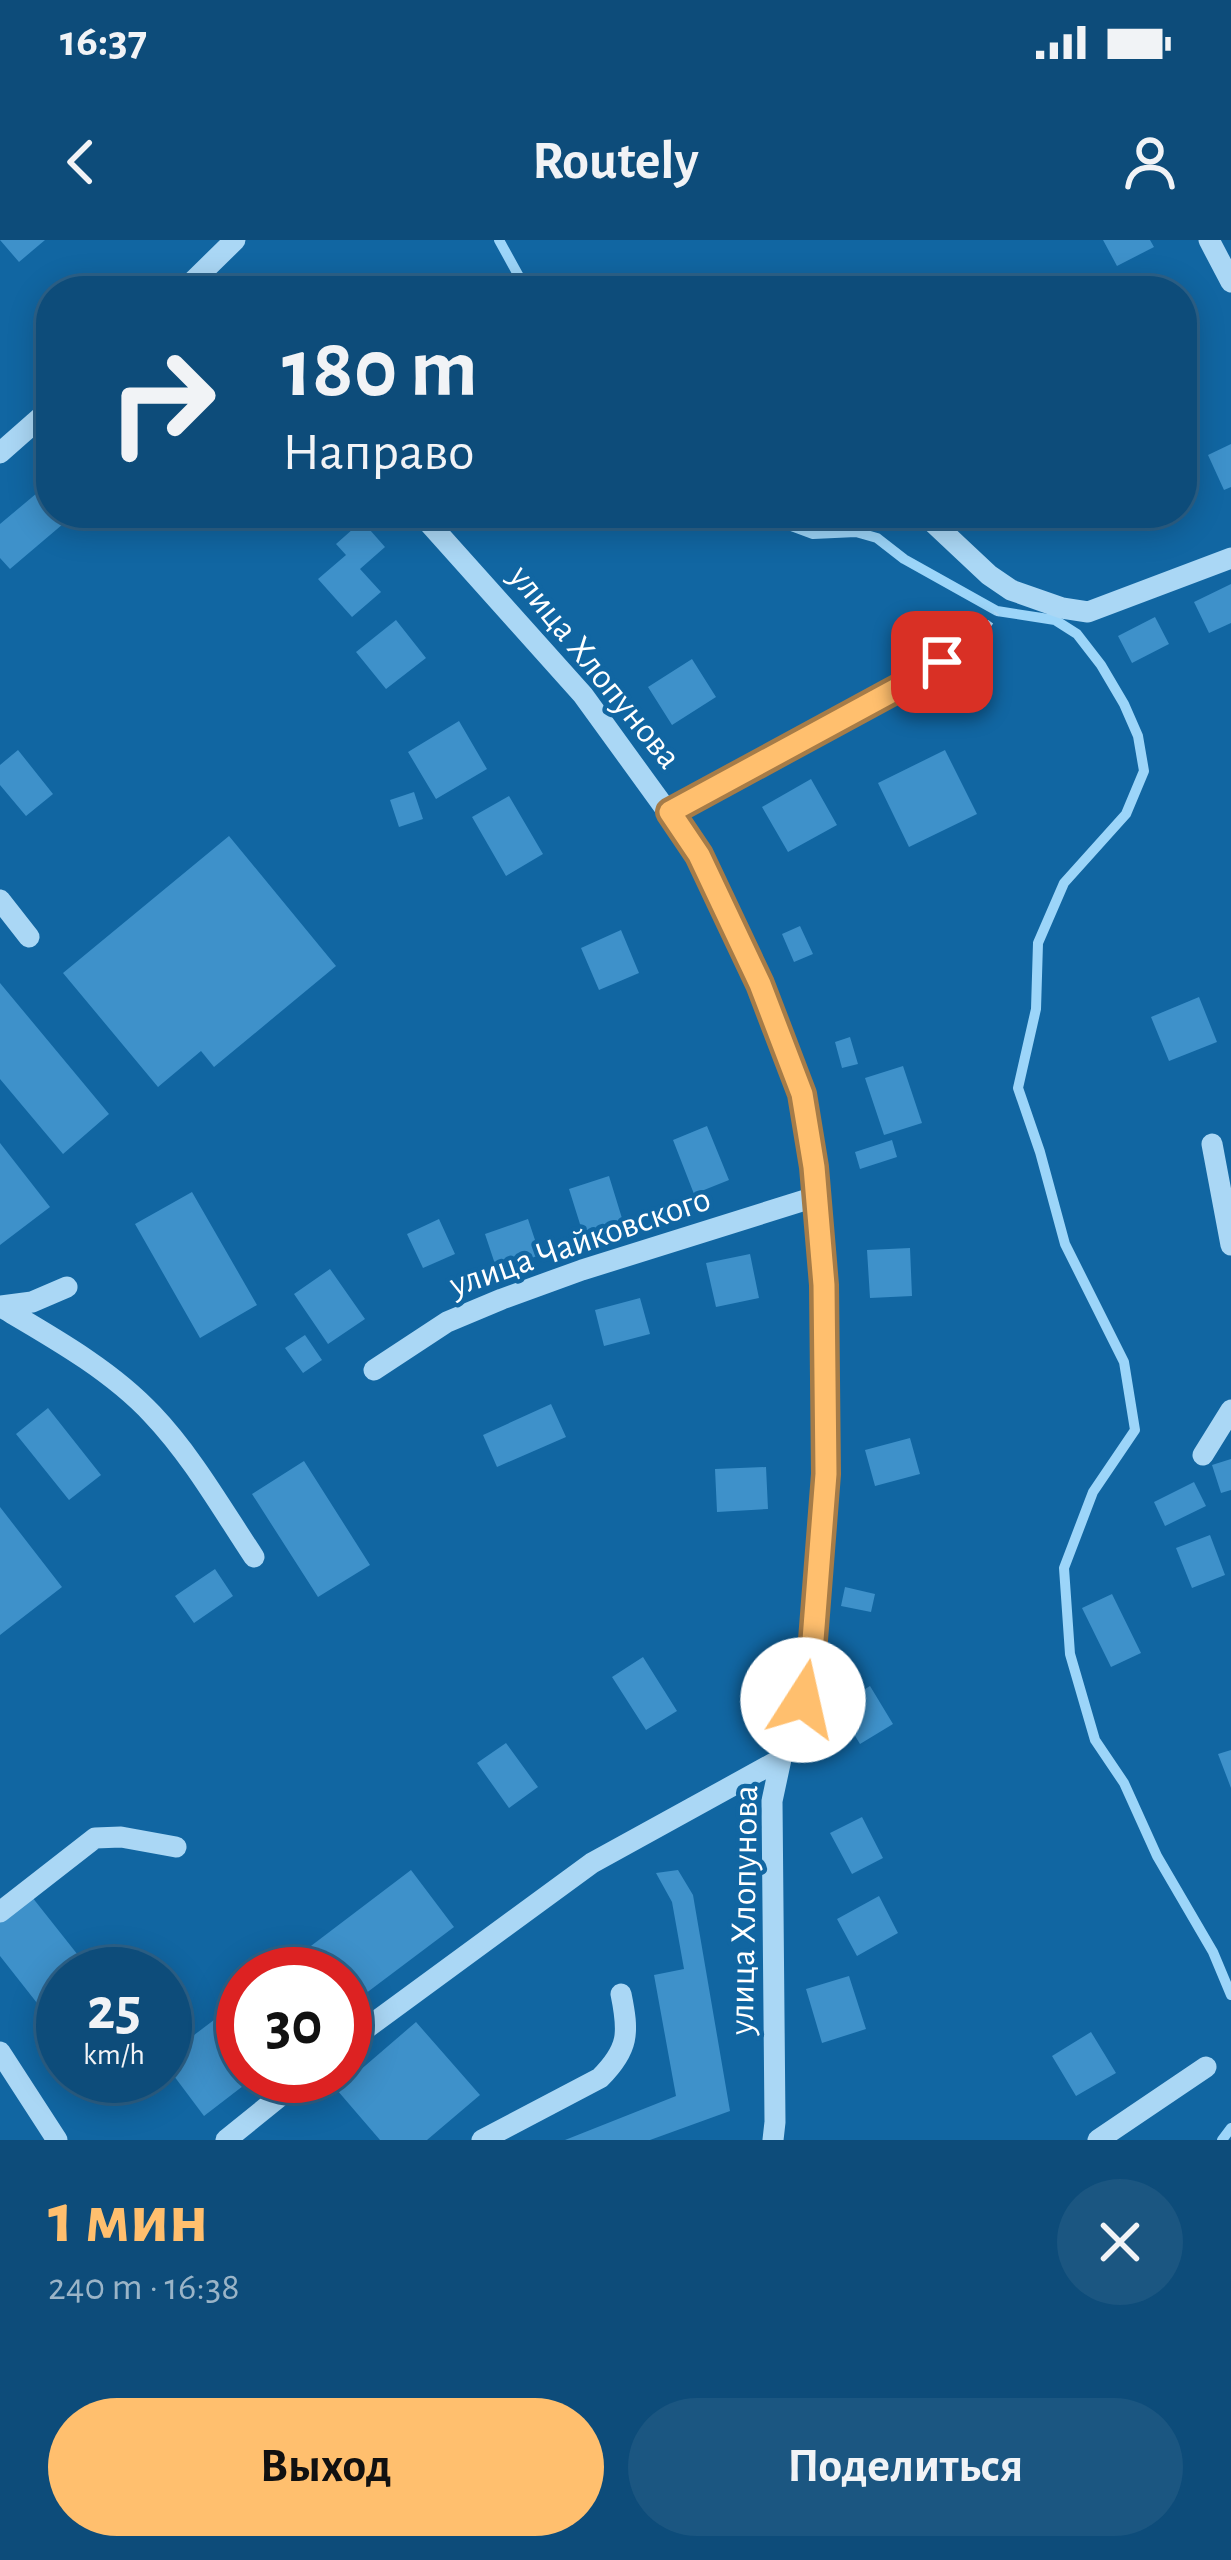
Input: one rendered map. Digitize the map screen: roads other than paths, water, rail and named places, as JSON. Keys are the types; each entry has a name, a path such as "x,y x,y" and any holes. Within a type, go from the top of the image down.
{"street":[{"path":"207,276 235,240"},
{"path":"1209,240 1231,282"},
{"path":"0,453 36,421"},
{"name":"улица Хлопунова","path":"434,528 584,695 699,855 760,984 802,1094 818,1196 824,1285 826,1474 813,1640 803,1700 781,1759 772,1802 773,2140"},
{"path":"939,528 1011,590 1088,612 1231,558"},
{"path":"670,812 942,662"},
{"path":"0,900 29,937"},
{"path":"1212,1144 1231,1245"},
{"name":"улица Чайковского","path":"374,1370 447,1322 502,1299 818,1196"},
{"path":"0,1306 32,1302 67,1287"},
{"path":"0,1306 80,1354 151,1413 254,1557"},
{"path":"1203,1455 1231,1410"},
{"path":"372,2024 592,1863 781,1759"},
{"path":"0,1912 95,1838 121,1837 176,1847"},
{"path":"482,2140 600,2078 613,2066 627,2039 621,1994"},
{"path":"0,2052 57,2140"},
{"path":"1097,2140 1206,2067"},
{"path":"226,2140 272,2103"}],"waterway":[{"path":"499,240 519,276"},
{"path":"797,528 813,534 856,532 877,538 904,559 997,611 1055,620 1077,634 1101,665 1138,736 1144,771 1126,814 1064,883 1038,943 1036,1009 1018,1088 1065,1244 1124,1362 1135,1430 1093,1492 1064,1568 1070,1654 1095,1740 1124,1783 1231,1995"},
{"path":"1222,2140 1231,2128"}]}
